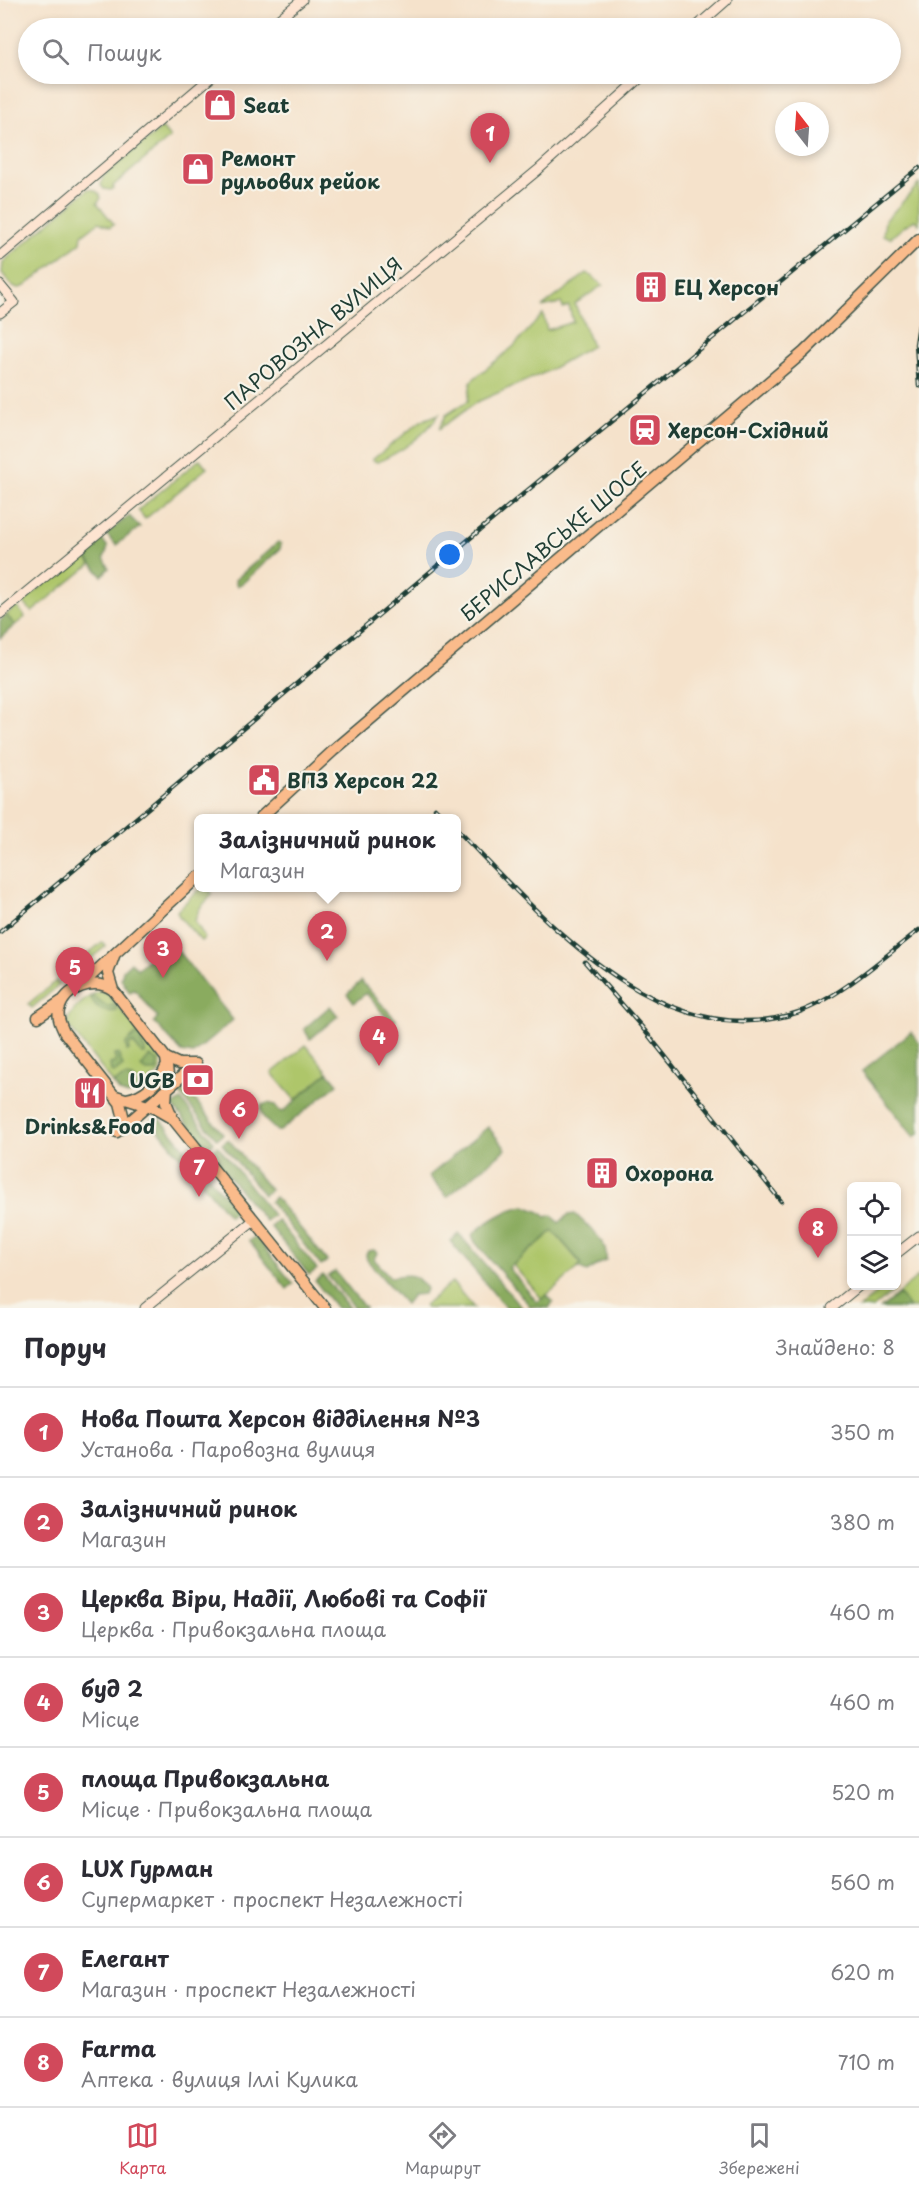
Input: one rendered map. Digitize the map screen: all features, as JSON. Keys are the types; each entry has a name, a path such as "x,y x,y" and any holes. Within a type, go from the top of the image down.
{"main road":[{"path":"280,18 302,0"},
{"path":"706,18 727,0"},
{"path":"0,256 203,84"},
{"name":"ПАРОВОЗНА ВУЛИЦЯ","path":"0,614 538,170 634,84"},
{"name":"БЕРИСЛАВСЬКЕ ШОСЕ","path":"265,814 333,751 804,352 919,240"},
{"path":"0,285 14,302 0,313"},
{"path":"64,1032 59,1015 60,1008 71,994 194,881"},
{"path":"113,990 109,969 116,952"},
{"path":"173,1119 149,1106 121,1098 64,1032 38,1017 87,985 97,983 113,990 166,1061 168,1075 166,1102 173,1119 325,1308"},
{"path":"121,1098 124,1119 117,1132 196,1064 166,1061"},
{"path":"121,1098 139,1095 160,1079 166,1061"},
{"path":"145,1308 254,1220"},
{"path":"901,1251 919,1236"},
{"path":"832,1308 854,1290"}],"green space":[{"path":"162,128 170,138 113,186 114,188 104,189 101,185 103,176"},
{"path":"919,184 919,224 915,220 890,238 883,235 885,221"},
{"path":"88,189 99,194 101,198 97,203 114,224 110,227 99,222 82,235 81,242 25,286 13,287 2,273 3,262"},
{"path":"587,273 603,285 575,304 592,346 546,372 477,402 439,429 446,415 468,401 471,381 513,347 543,314 547,330 573,322 569,306 563,308 561,303 542,307"},
{"path":"439,414 420,436 395,454 377,462 372,460 421,421"},
{"path":"200,459 207,468 145,519 138,510"},
{"path":"129,516 140,527 116,545 106,534"},
{"path":"101,539 108,547 104,558 109,568 102,576 83,553"},
{"path":"278,542 281,544 280,549 237,586 235,580"},
{"path":"83,553 91,564 32,612 23,602"},
{"path":"17,606 25,617 15,625 6,615"},
{"path":"6,615 15,625 0,638 0,621"},
{"path":"196,892 210,892 212,895 199,909 195,921 205,938 201,941 177,911"},
{"path":"169,940 233,1020 193,1054 182,1052 154,1022 158,1018 134,989 130,993 121,979 123,970 131,962 137,969"},
{"path":"102,942 106,946 67,978 64,974"},
{"path":"56,981 59,985 32,1008 28,1004"},
{"path":"361,981 396,1020 392,1024 366,993 354,1003 347,994"},
{"path":"100,991 108,994 161,1059 161,1071 137,1093 120,1092 67,1024 79,1004"},
{"path":"93,996 107,1006 114,1005 117,1011 108,1012 98,1008 91,998"},
{"path":"330,1006 338,1016 310,1039 304,1029"},
{"path":"911,1032 919,1043 919,1133 914,1137 862,1071"},
{"path":"136,1034 142,1038 141,1043 145,1054 142,1054 133,1043 127,1051 126,1043"},
{"path":"306,1045 328,1072 295,1100 272,1073"},
{"path":"118,1054 123,1066 114,1073 111,1072 110,1064 116,1062 114,1055"},
{"path":"150,1056 158,1061 157,1071 147,1071 141,1067"},
{"path":"328,1072 338,1084 280,1131 265,1120 262,1105 268,1103 275,1105 283,1112"},
{"path":"125,1077 132,1078 140,1084 139,1090 128,1095 120,1092 113,1083"},
{"path":"186,1089 223,1134 217,1139 180,1094"},
{"path":"181,1100 214,1142 207,1148 173,1106"},
{"path":"158,1116 236,1210 229,1216 151,1121"},
{"path":"488,1127 506,1149 447,1197 429,1176"},
{"path":"228,1139 270,1190 264,1195 222,1144"},
{"path":"218,1146 273,1215 265,1221 210,1153"},
{"path":"275,1197 327,1261 321,1266 270,1202"},
{"path":"525,1206 546,1217 552,1215 559,1223 568,1215 575,1214 601,1240 606,1253 606,1260 587,1272 578,1268 582,1264 553,1231 509,1268 537,1302 547,1295 553,1302 549,1308 530,1306 475,1242 472,1235 497,1217"},
{"path":"277,1220 317,1269 309,1275 270,1226"},
{"path":"553,1231 582,1265 542,1299 513,1265"},
{"path":"459,1234 522,1308 506,1308 450,1241"},
{"path":"255,1236 293,1284 287,1289 249,1241"},
{"path":"374,1250 377,1253 374,1259 390,1277 406,1275 415,1277 426,1289 424,1294 412,1295 405,1304 367,1260 368,1251"},
{"path":"335,1271 365,1308 354,1308 328,1276"},
{"path":"323,1275 349,1308 336,1308 315,1281"},
{"path":"919,1276 919,1308 881,1308"},
{"path":"452,1282 474,1308 426,1308 424,1306"},
{"path":"881,1290 895,1290 873,1308 859,1308"},
{"path":"899,1294 909,1308 881,1308"}],"railway":[{"path":"0,932 511,504 919,168"},
{"path":"919,325 916,344 919,386"},
{"path":"435,808 441,814"},
{"path":"461,834 526,901 566,938 608,971 652,998 699,1015 748,1021 799,1012 846,987 919,930"},
{"path":"585,962 641,1026 781,1201"}],"place":[{"name":"Seat","path":"220,105"},
{"name":"Нова Пошта Херсон відділення №3","path":"490,163"},
{"name":"Ремонт рульових рейок","path":"198,169"},
{"name":"ЕЦ Херсон","path":"651,287"},
{"name":"Херсон-Східний","path":"645,430"},
{"name":"ВПЗ Херсон 22","path":"264,780"},
{"name":"Залізничний ринок","path":"327,961"},
{"name":"Церква Віри, Надії, Любові та Софії","path":"163,978"},
{"name":"площа Привокзальна","path":"75,997"},
{"name":"буд 2","path":"379,1066"},
{"name":"UGB","path":"198,1080"},
{"name":"Drinks&Food","path":"90,1093"},
{"name":"LUX Гурман","path":"239,1139"},
{"name":"Охорона","path":"602,1173"},
{"name":"Елегант","path":"199,1197"},
{"name":"Farma","path":"818,1258"}]}
